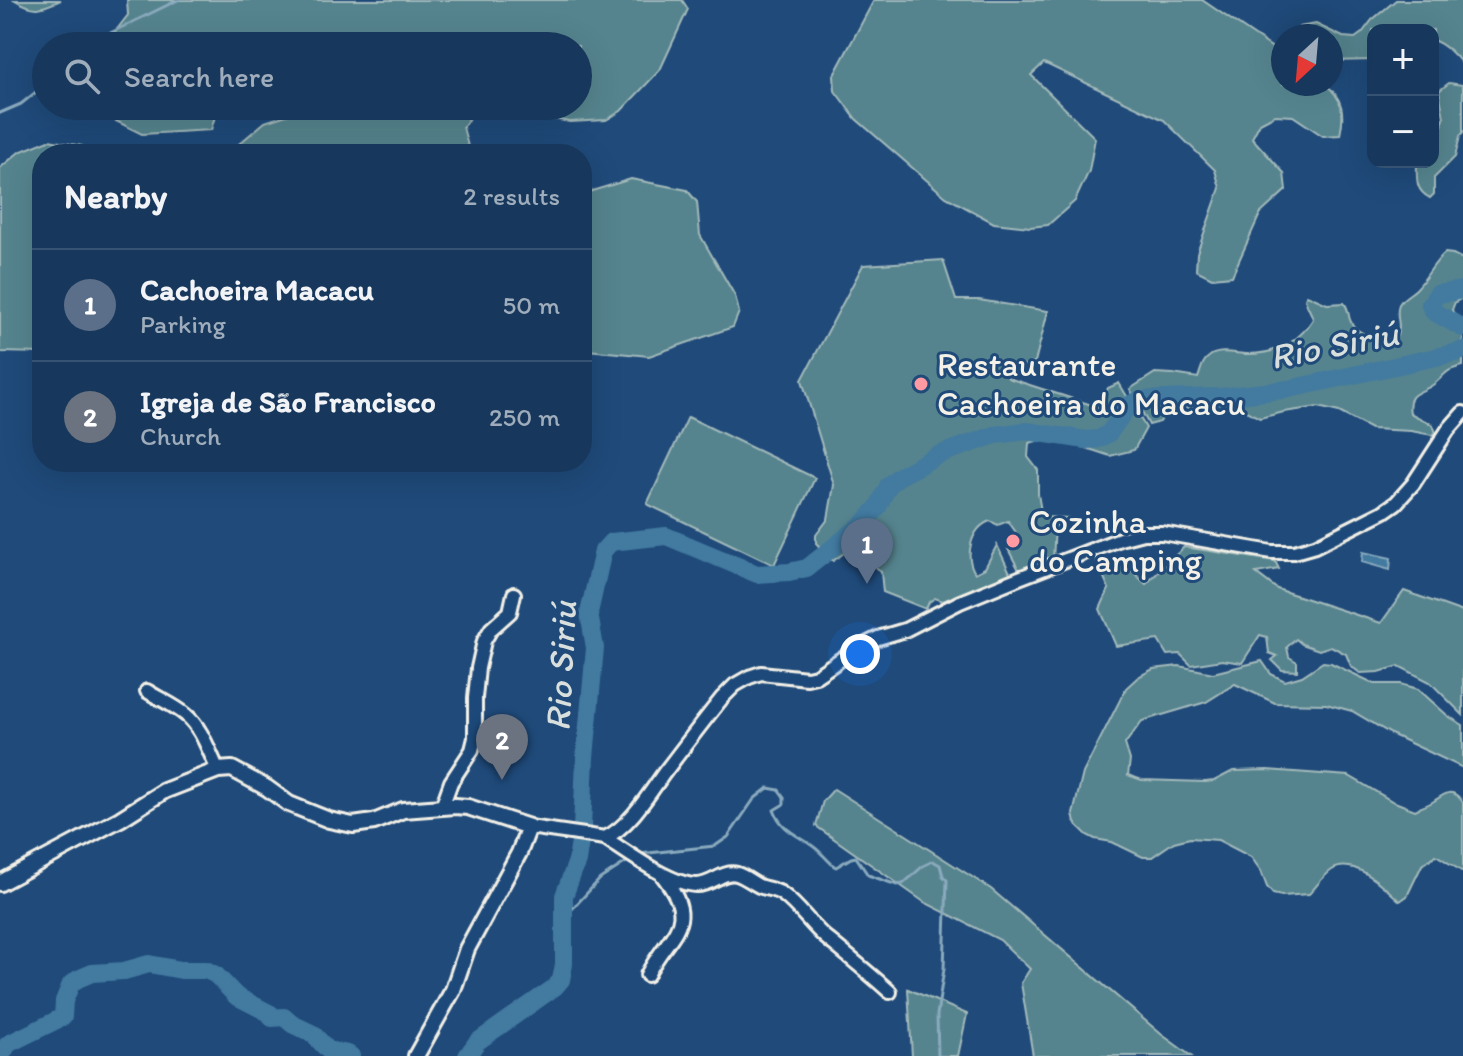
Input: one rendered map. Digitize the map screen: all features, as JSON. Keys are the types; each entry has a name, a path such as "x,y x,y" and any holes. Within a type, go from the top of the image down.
{"street":[{"path":"605,838 625,824 722,698 749,677 761,673 807,678 816,676 856,649 905,630 960,602 1042,568 1143,533 1162,533 1272,552 1294,552 1315,546 1396,503 1463,413"},
{"path":"442,807 451,782 472,750 476,683 484,641 491,629 510,612 514,594"},
{"path":"147,691 192,721 218,770"},
{"path":"0,883 120,819 164,791 218,770 232,769 289,804 329,820 353,825 374,822 403,810 468,807 529,827 605,838 660,873 696,886 733,873 785,896 823,936 890,992"},
{"path":"416,1056 453,990 467,949 519,853 529,827"},
{"path":"647,975 681,919 675,893 660,873"}],"green space":[{"path":"15,0 61,0 38,8"},
{"path":"127,0 682,0 688,9 660,70 621,111 606,120 570,122 559,120 592,120 592,32 115,32 128,15"},
{"path":"874,0 1202,0 1271,47 1271,96 1337,96 1342,120 1340,135 1323,136 1293,116 1275,115 1260,123 1252,138 1284,173 1286,190 1260,214 1232,276 1212,278 1196,270 1197,253 1220,188 1215,170 1164,120 1044,63 1031,75 1095,138 1089,171 1075,201 1048,225 1030,227 994,223 946,197 856,119 835,91 834,75"},
{"path":"1396,0 1463,0 1463,65 1439,43 1439,24 1369,24"},
{"path":"1367,26 1367,60 1343,61 1343,37 1355,38"},
{"path":"1449,83 1463,85 1463,133 1455,157 1434,178 1434,194 1430,198 1419,187 1417,168 1439,168 1439,128 1444,117 1439,91"},
{"path":"114,120 214,120 211,130 142,134"},
{"path":"468,120 463,127 467,144 239,144 265,122"},
{"path":"49,140 71,144 39,144"},
{"path":"32,147 32,353 0,352 0,168 19,152"},
{"path":"631,179 687,190 697,202 700,235 735,296 739,312 733,327 649,356 592,350 592,191"},
{"path":"1445,253 1463,259 1463,298 1455,302 1452,310 1463,320 1463,366 1449,371 1410,401 1410,413 1433,425 1436,433 1432,435 1371,429 1339,412 1318,407 1260,418 1228,405 1216,404 1197,409 1175,406 1160,422 1149,425 1130,389 1155,373 1198,378 1205,360 1214,354 1258,353 1285,346 1300,335 1313,319 1305,298 1307,295 1327,304 1344,303 1358,331 1395,340 1399,330 1400,302 1420,285"},
{"path":"943,260 956,300 979,300 1048,311 1035,362 1008,370 1008,378 1098,407 1108,388 1119,383 1146,428 1134,450 1110,456 1053,437 1029,443 1028,457 1038,470 1042,517 1071,518 1055,526 1053,560 1020,572 1008,549 1020,544 1015,531 1008,521 998,525 990,521 978,530 971,543 972,566 975,573 985,568 997,545 1012,577 956,600 935,598 926,609 883,592 881,572 868,559 877,552 872,545 861,552 854,546 833,561 816,543 816,535 828,519 834,485 802,380 863,265"},
{"path":"688,417 815,478 774,565 647,504"},
{"path":"1184,547 1275,561 1279,569 1256,573 1277,589 1381,623 1404,591 1463,612 1463,715 1430,682 1399,666 1360,673 1351,666 1346,654 1331,646 1319,650 1296,639 1287,647 1289,657 1297,662 1297,671 1282,670 1272,660 1277,656 1269,653 1267,637 1260,635 1242,663 1222,660 1191,665 1180,654 1167,655 1158,640 1116,646 1100,609 1109,589 1096,559 1130,569 1146,584"},
{"path":"1262,661 1271,674 1285,681 1302,676 1323,662 1375,684 1401,684 1418,689 1463,725 1463,768 1393,735 1352,711 1326,704 1275,703 1235,684 1206,702 1142,721 1125,744 1130,760 1128,775 1142,780 1205,782 1233,771 1267,770 1349,776 1392,801 1415,810 1452,793 1463,802 1463,872 1436,855 1422,865 1407,896 1400,901 1368,875 1350,867 1341,867 1329,872 1309,894 1282,896 1273,894 1267,887 1251,857 1218,840 1190,838 1174,842 1152,857 1143,857 1112,842 1087,835 1075,823 1073,814 1083,773 1126,688 1138,677 1153,669 1179,666 1213,673"},
{"path":"834,789 991,889 1191,1056 1033,1056 1021,983 1030,969 1000,940 924,902 816,826 823,801"},
{"path":"908,989 967,1014 958,1056 912,1056"}],"water":[{"path":"1363,552 1391,558 1390,570 1362,562"}],"waterway":[{"path":"112,32 178,0"},
{"path":"0,113 32,95"},
{"name":"Rio Siriú","path":"1463,290 1437,294 1430,305 1434,312 1463,328"},
{"name":"Rio Siriú","path":"467,1056 477,1042 561,980 564,964 564,896 577,861 582,829 595,648 589,613 603,551 611,542 666,536 757,574 807,568 865,522 878,507 888,486 898,477 938,455 995,435 1026,431 1086,440 1099,439 1109,433 1129,405 1139,400 1222,397 1289,389 1463,350"},
{"path":"639,854 715,846 728,837 754,799 768,788 779,790 784,797 784,804 774,810 781,823 836,867 856,857 868,875 897,885 903,884 933,861 940,865 947,880 944,969 937,1015 938,1056"},
{"path":"563,919 600,879 628,861"},
{"name":"Rio Siriú","path":"1,1056 8,1044 63,1017 64,1001 71,984 78,979 92,973 124,971 149,964 181,970 206,970 216,975 236,996 271,1014 272,1018 284,1017 313,1034 328,1050 351,1056"}],"place":[{"name":"Restaurante Cachoeira do Macacu","path":"921,384"},
{"name":"Cozinha do Camping","path":"1013,541"},
{"name":"Cachoeira Macacu","path":"867,584"},
{"name":"Igreja de São Francisco","path":"502,780"}]}
